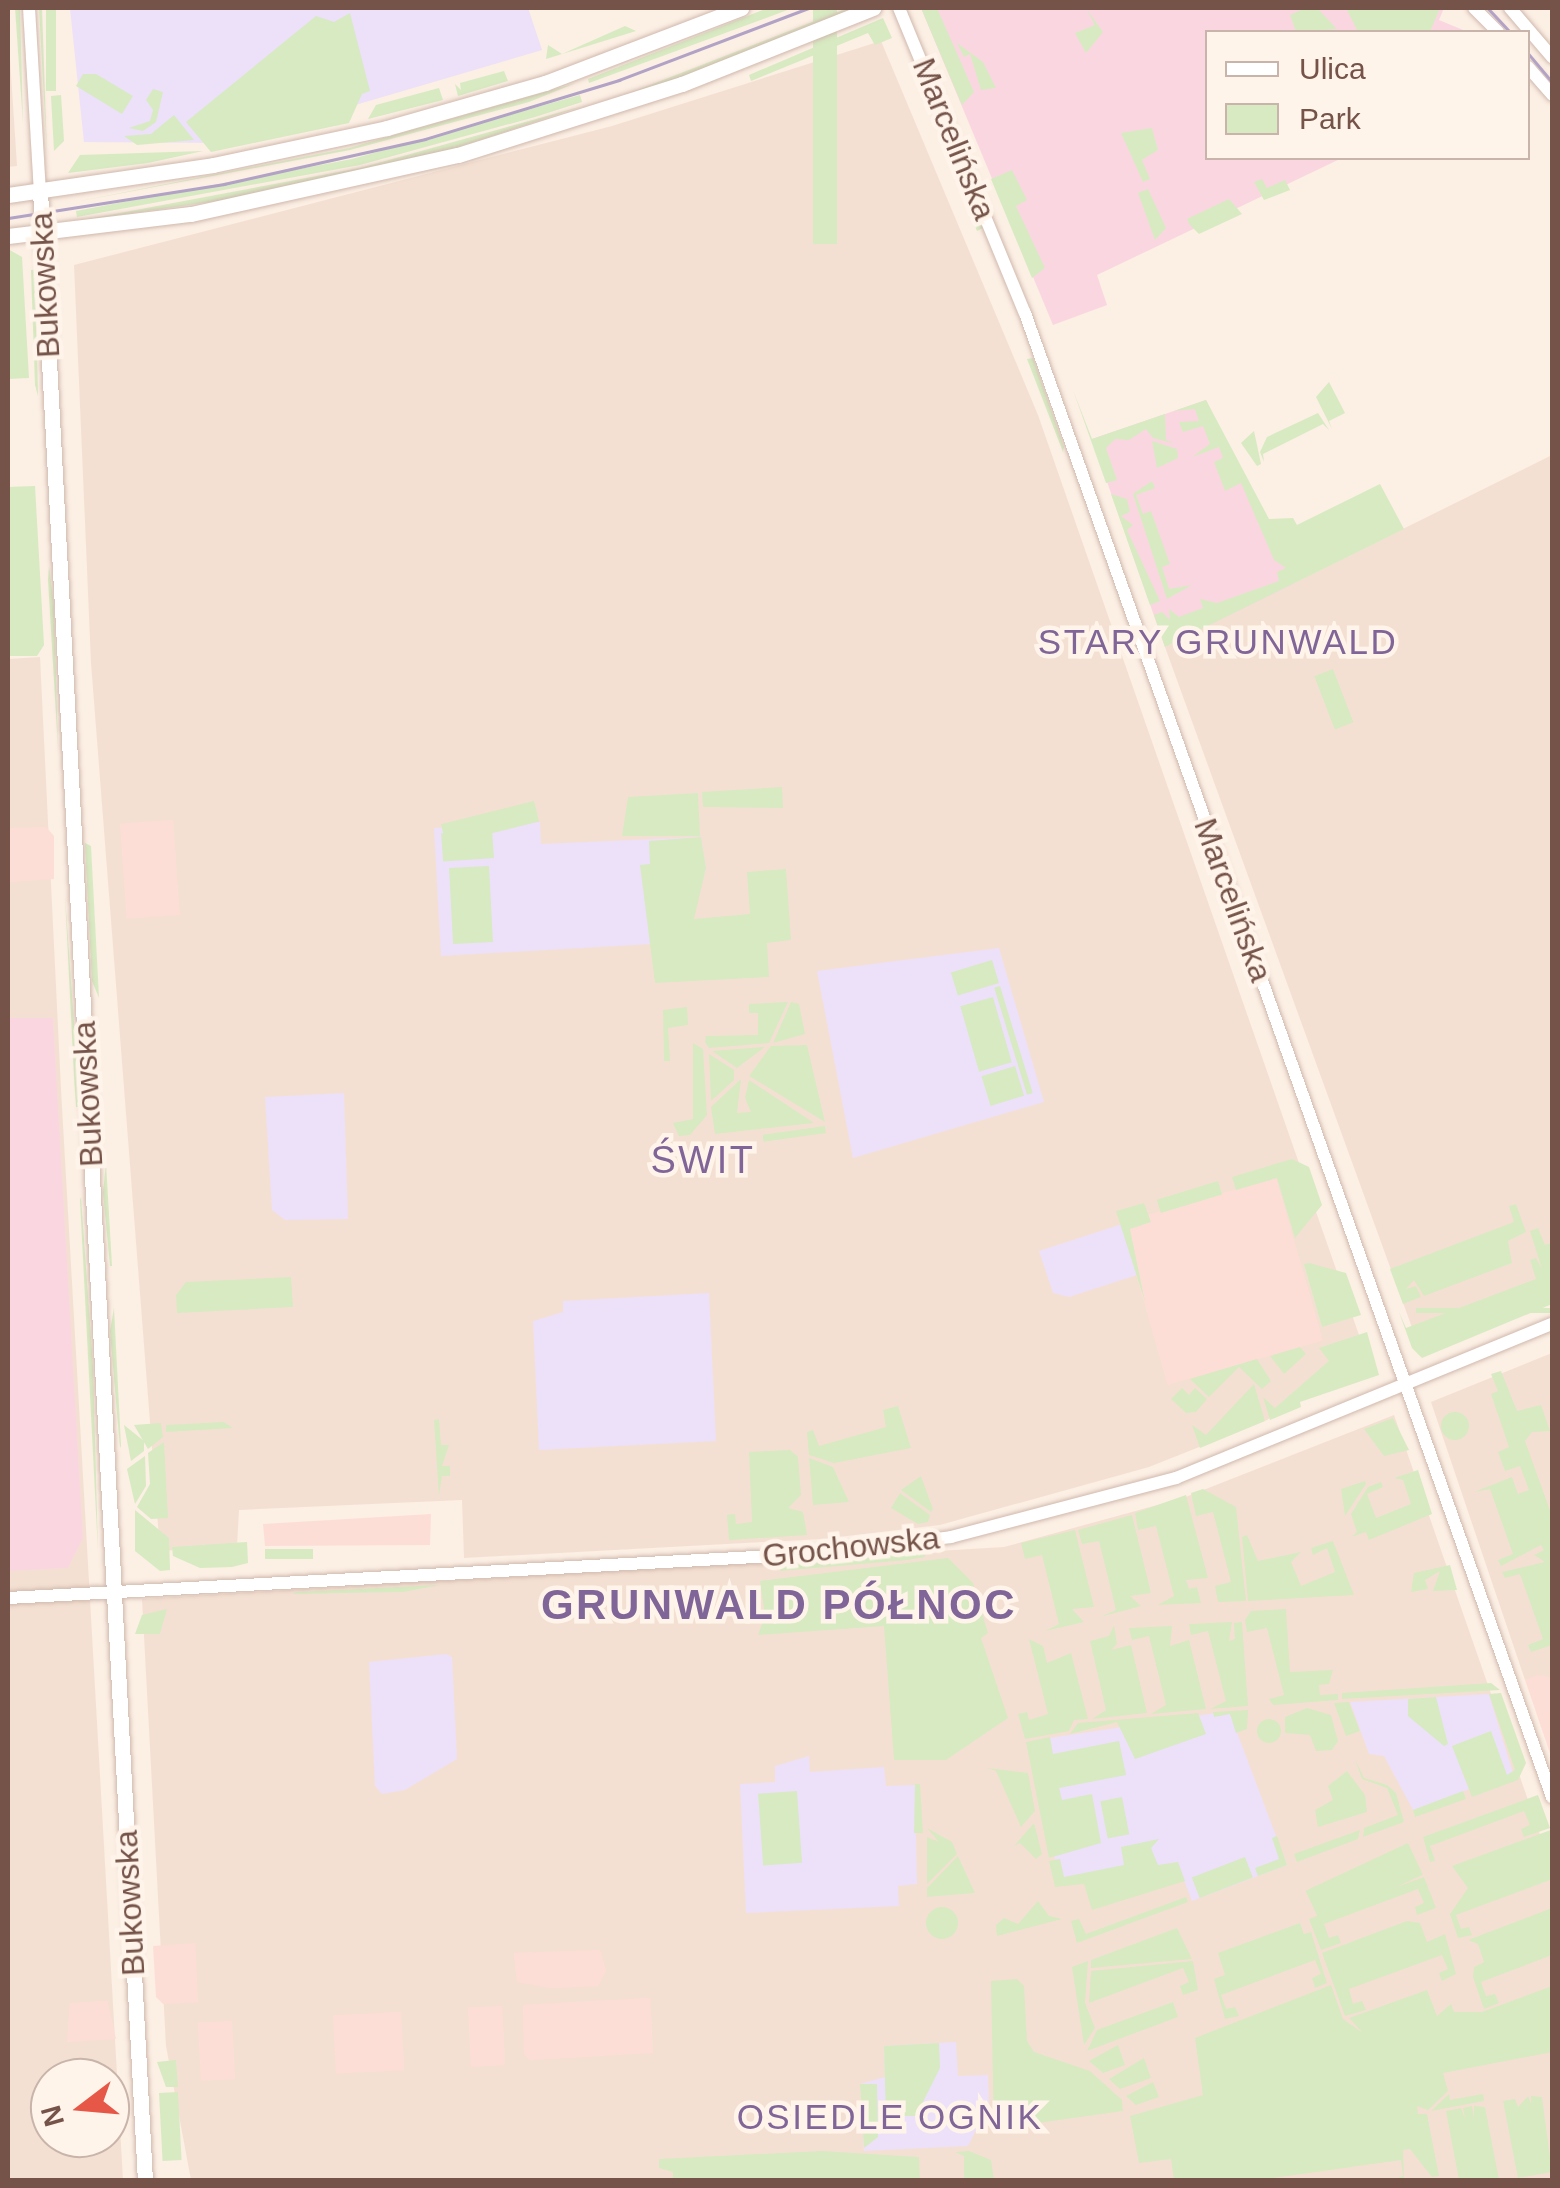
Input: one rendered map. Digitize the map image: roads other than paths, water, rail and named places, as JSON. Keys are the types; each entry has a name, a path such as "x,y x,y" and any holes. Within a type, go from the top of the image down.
{"main road":[{"path":"8,195 387,128 545,83 740,8"},
{"path":"8,236 254,203 458,155 667,90 873,8"},
{"name":"Bukowska","path":"40,192 145,2180"}],"street":[{"name":"Bukowska","path":"29,8 40,192"},
{"name":"Marcelińska","path":"900,8 1025,313 1552,1797"},
{"path":"1474,8 1496,30"},
{"path":"1510,8 1529,30"},
{"path":"1530,31 1552,57"},
{"path":"1530,69 1552,96"},
{"name":"Grochowska","path":"8,1598 811,1554 932,1540 1143,1489 1552,1324"}],"tram line":[{"path":"8,218 224,184 425,139 619,80 809,8"},
{"path":"1488,8 1508,30"},
{"path":"1530,55 1552,82"}],"district":[{"name":"STARY GRUNWALD","path":"1218,642"},
{"name":"ŚWIT","path":"703,1161"},
{"name":"GRUNWALD PÓŁNOC","path":"779,1605"},
{"name":"OSIEDLE OGNIK","path":"890,2117"}]}
